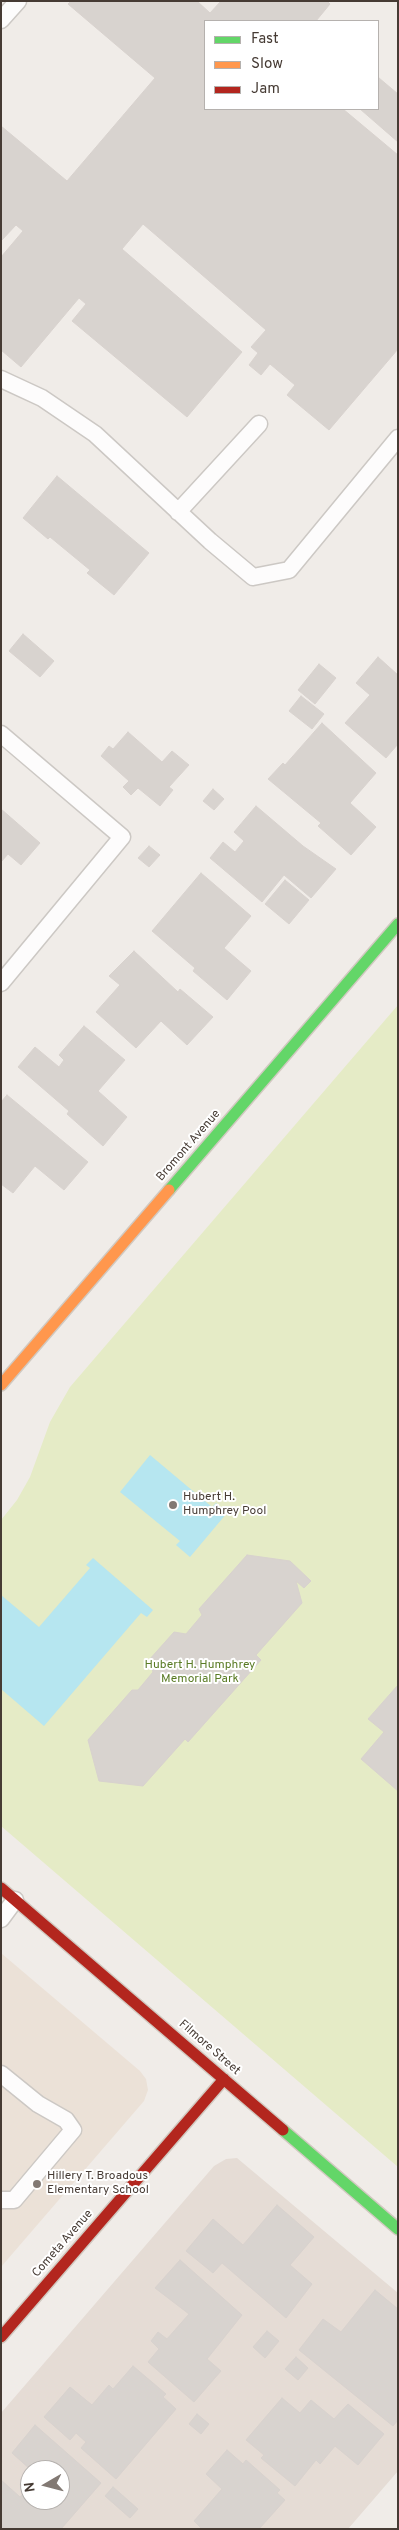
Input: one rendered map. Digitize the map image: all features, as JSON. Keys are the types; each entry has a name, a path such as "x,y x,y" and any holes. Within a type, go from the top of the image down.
{"street":[{"name":"Bromont Avenue","path":"1,1385 398,924"},
{"name":"Filmore Street","path":"1,1888 398,2229"},
{"name":"Cometa Avenue","path":"1,2336 224,2079"}],"lane":[{"path":"1,20 18,1"},
{"path":"1,378 42,398 95,434 178,512 253,577 289,570 398,438"},
{"path":"178,512 259,424"},
{"path":"1,734 122,837 1,983"},
{"path":"1,1919 16,1900"},
{"path":"1,2074 38,2104 66,2120 73,2130 14,2200 1,2200"}],"shaded area":[{"name":"Hillery T. Broadous Elementary School","path":"1,1953 140,2071 146,2079 148,2090 144,2101 1,2267"},
{"path":"237,2158 398,2293 398,2471 348,2529 1,2529 1,2413 214,2166 226,2159"}],"green space":[{"name":"Hubert H. Humphrey Memorial Park","path":"398,1005 398,2167 1,1826 1,1520 17,1500 30,1477 50,1422 70,1387"}],"water":[{"name":"Hubert H. Humphrey Pool","path":"150,1455 212,1507 216,1503 227,1513 190,1557 176,1545 180,1541 120,1492"},
{"path":"93,1558 153,1610 147,1617 141,1613 44,1726 1,1689 1,1595 39,1627 90,1568 86,1565"}],"building":[{"path":"71,1 197,1 210,13 221,1 327,1 330,4 317,20 204,20 204,110 344,110 398,155 398,349 329,430 287,395 295,385 270,364 261,375 249,365 258,353 251,347 266,330 143,224 122,249 242,352 187,417 72,321 86,304 79,298 21,367 1,350 1,257 23,231 16,225 1,241 1,126 67,181 155,78 68,4"},
{"path":"379,78 398,94 398,142 361,110 379,110"},
{"path":"57,476 149,553 114,595 87,573 90,570 50,537 48,539 23,518"},
{"path":"23,634 54,661 40,677 9,651"},
{"path":"378,657 398,675 398,744 386,758 345,723 370,695 356,683"},
{"path":"319,664 336,678 315,704 298,690"},
{"path":"301,696 324,714 312,729 289,711"},
{"path":"322,723 376,773 350,803 376,827 351,855 318,826 321,823 268,779 283,763 285,765"},
{"path":"128,732 162,762 172,751 189,765 169,787 173,790 160,806 138,788 131,795 123,787 129,781 101,756 109,746 113,749"},
{"path":"213,789 224,799 214,810 203,801"},
{"path":"256,806 303,846 336,869 311,898 284,875 262,902 210,858 223,842 235,852 244,841 234,832"},
{"path":"1,809 40,843 21,865 8,854 1,862"},
{"path":"149,846 160,855 149,867 138,858"},
{"path":"201,873 251,916 224,948 251,971 227,1000 193,971 195,968 152,931"},
{"path":"285,880 309,900 289,924 265,904"},
{"path":"134,951 178,992 180,989 213,1017 187,1045 161,1021 136,1048 96,1012 120,985 109,976"},
{"path":"84,1026 125,1060 98,1091 127,1117 103,1146 67,1114 69,1111 18,1067 35,1047 59,1067 64,1060 59,1055"},
{"path":"7,1095 88,1162 64,1190 35,1166 13,1193 1,1184 1,1102"},
{"path":"247,1555 290,1561 311,1581 304,1588 296,1581 302,1603 256,1655 261,1660 188,1742 185,1739 143,1786 99,1781 88,1740 132,1690 138,1690 153,1672 149,1660 174,1632 186,1634 202,1615 199,1609"},
{"path":"398,1685 398,1791 361,1759 384,1732 368,1719"},
{"path":"277,2205 314,2237 290,2265 312,2284 286,2318 222,2263 213,2273 186,2251 213,2219 243,2245"},
{"path":"180,2260 242,2315 207,2359 221,2371 194,2402 148,2362 159,2349 151,2341 158,2332 167,2339 189,2314 155,2288"},
{"path":"375,2290 398,2309 398,2420 393,2426 299,2350 323,2319 341,2332"},
{"path":"267,2331 279,2341 265,2358 253,2347"},
{"path":"296,2357 308,2368 298,2380 285,2369"},
{"path":"133,2366 166,2394 163,2397 176,2409 116,2479 81,2448 86,2442 76,2433 70,2440 44,2417 70,2387 92,2405 109,2385 113,2389"},
{"path":"282,2398 300,2413 311,2400 334,2419 348,2404 384,2434 358,2465 335,2446 320,2464 316,2460 295,2486 261,2458 264,2455 246,2440"},
{"path":"197,2414 209,2424 201,2434 189,2424"},
{"path":"35,2425 101,2483 61,2529 5,2529 1,2526 1,2480 20,2497 20,2510 70,2510 70,2460 20,2460 12,2453"},
{"path":"227,2450 243,2464 246,2460 280,2490 277,2493 285,2500 259,2529 202,2529 194,2521 222,2489 206,2474"},
{"path":"113,2487 138,2509 130,2518 105,2496"}],"traffic: fast":[{"path":"169,1190 398,924"},
{"path":"283,2130 398,2229"}],"traffic: slow":[{"path":"1,1385 169,1190"}],"traffic: jam":[{"path":"1,1888 283,2130"},
{"path":"1,2337 224,2079"}],"place":[{"name":"Hubert H. Humphrey Pool","path":"173,1505"},
{"name":"Hillery T. Broadous Elementary School","path":"37,2184"}]}
